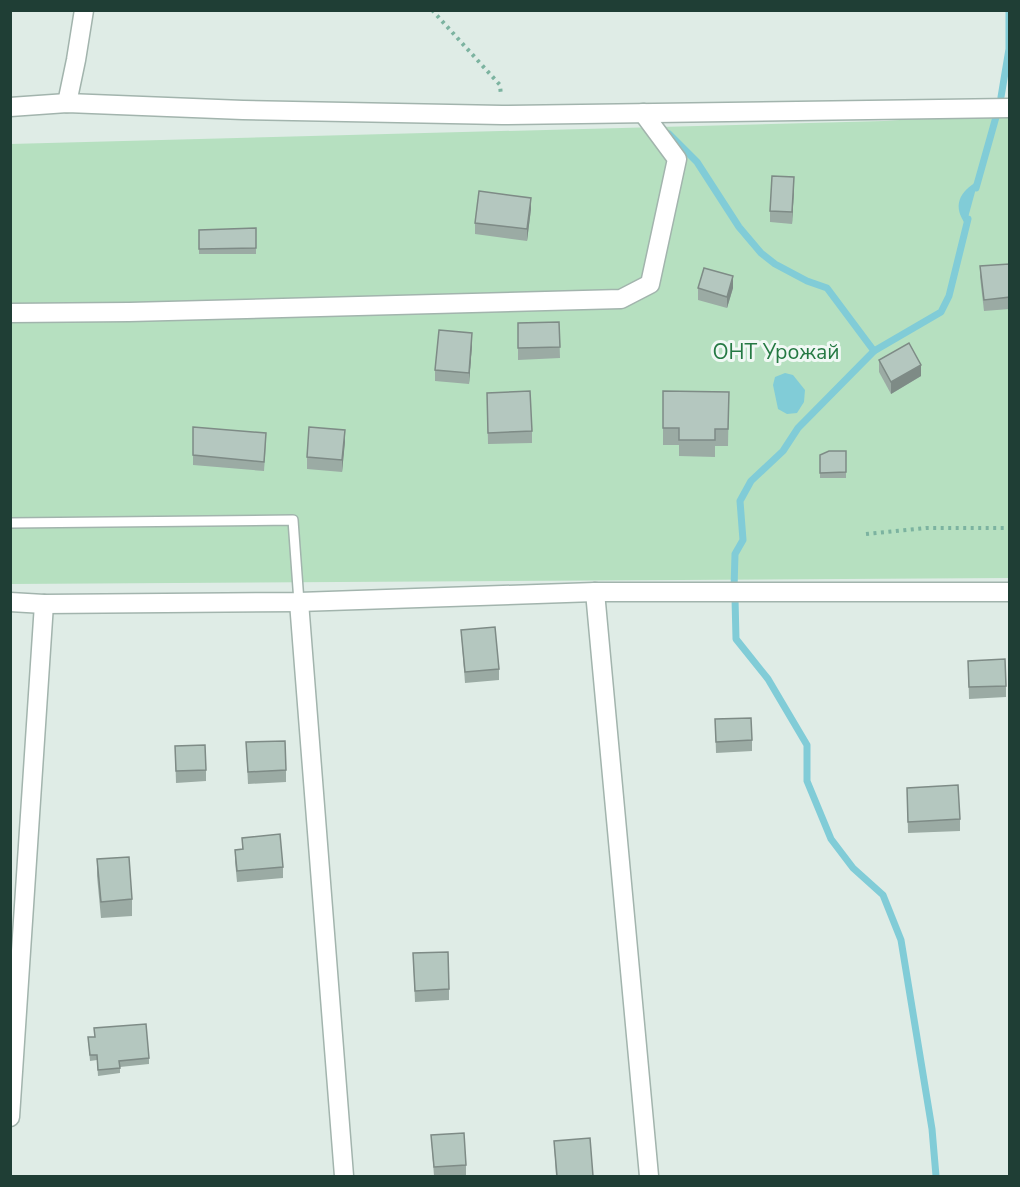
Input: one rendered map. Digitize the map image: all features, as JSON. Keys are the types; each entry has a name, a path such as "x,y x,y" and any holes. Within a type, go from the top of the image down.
{"street":[{"path":"67,103 84,10"},
{"path":"10,107 67,103 243,110 502,115 1010,108"},
{"path":"10,313 621,299 650,284 677,159 643,113"},
{"path":"595,592 649,1176"},
{"path":"10,602 44,604 299,602 595,592 1010,592"},
{"path":"299,602 344,1176"},
{"path":"10,1117 44,604"}],"lane":[{"path":"10,524 293,520 299,602"}],"path":[{"path":"432,10 500,85 502,115"},
{"path":"866,534 926,528 1010,528"}],"green space":[{"name":"ОНТ Урожай","path":"1009,113 1009,578 11,584 10,144 884,121"}],"water":[{"path":"978,181 966,225 959,212 960,200 966,190"},
{"path":"785,373 793,375 805,390 804,402 797,413 787,414 778,409 773,385 775,377"}],"building":[{"path":"772,176 794,177 792,212 770,211"},
{"path":"479,191 531,198 527,229 475,223"},
{"path":"256,228 256,248 199,249 199,230"},
{"path":"1009,264 1010,297 984,300 980,266"},
{"path":"704,268 733,276 727,297 698,288"},
{"path":"559,322 560,347 518,348 518,323"},
{"path":"439,330 472,333 469,373 435,370"},
{"path":"909,343 921,365 891,382 879,360"},
{"path":"530,391 532,431 488,433 487,393"},
{"path":"663,391 729,392 728,429 715,429 715,440 679,440 679,428 663,428"},
{"path":"193,427 266,433 264,462 193,455"},
{"path":"309,427 345,430 342,460 307,457"},
{"path":"829,451 846,451 846,472 820,473 820,455"},
{"path":"495,627 499,669 465,672 461,630"},
{"path":"1005,659 1006,686 969,687 968,661"},
{"path":"751,718 752,740 716,742 715,719"},
{"path":"285,741 286,770 248,772 246,742"},
{"path":"205,745 206,770 176,771 175,746"},
{"path":"958,785 960,819 908,822 907,788"},
{"path":"280,834 283,867 237,871 235,850 243,849 242,838"},
{"path":"129,857 132,899 101,902 97,859"},
{"path":"448,952 449,989 415,991 413,953"},
{"path":"146,1024 149,1058 119,1061 120,1068 98,1070 97,1055 90,1055 88,1037 95,1037 94,1028"},
{"path":"464,1133 466,1165 434,1167 431,1135"},
{"path":"590,1138 593,1176 557,1176 554,1141"}],"waterway":[{"path":"1001,97 1009,49 1009,10"},
{"path":"976,188 996,117"},
{"path":"669,134 697,162 739,227 761,253 775,264 807,281 827,288 874,351"},
{"path":"734,589 735,554 743,540 740,501 751,481 783,451 798,428 874,351 941,312 949,296 968,219"},
{"path":"735,598 736,639 768,679 807,745 807,781 831,839 853,868 883,895 901,940 932,1129 936,1176"}]}
